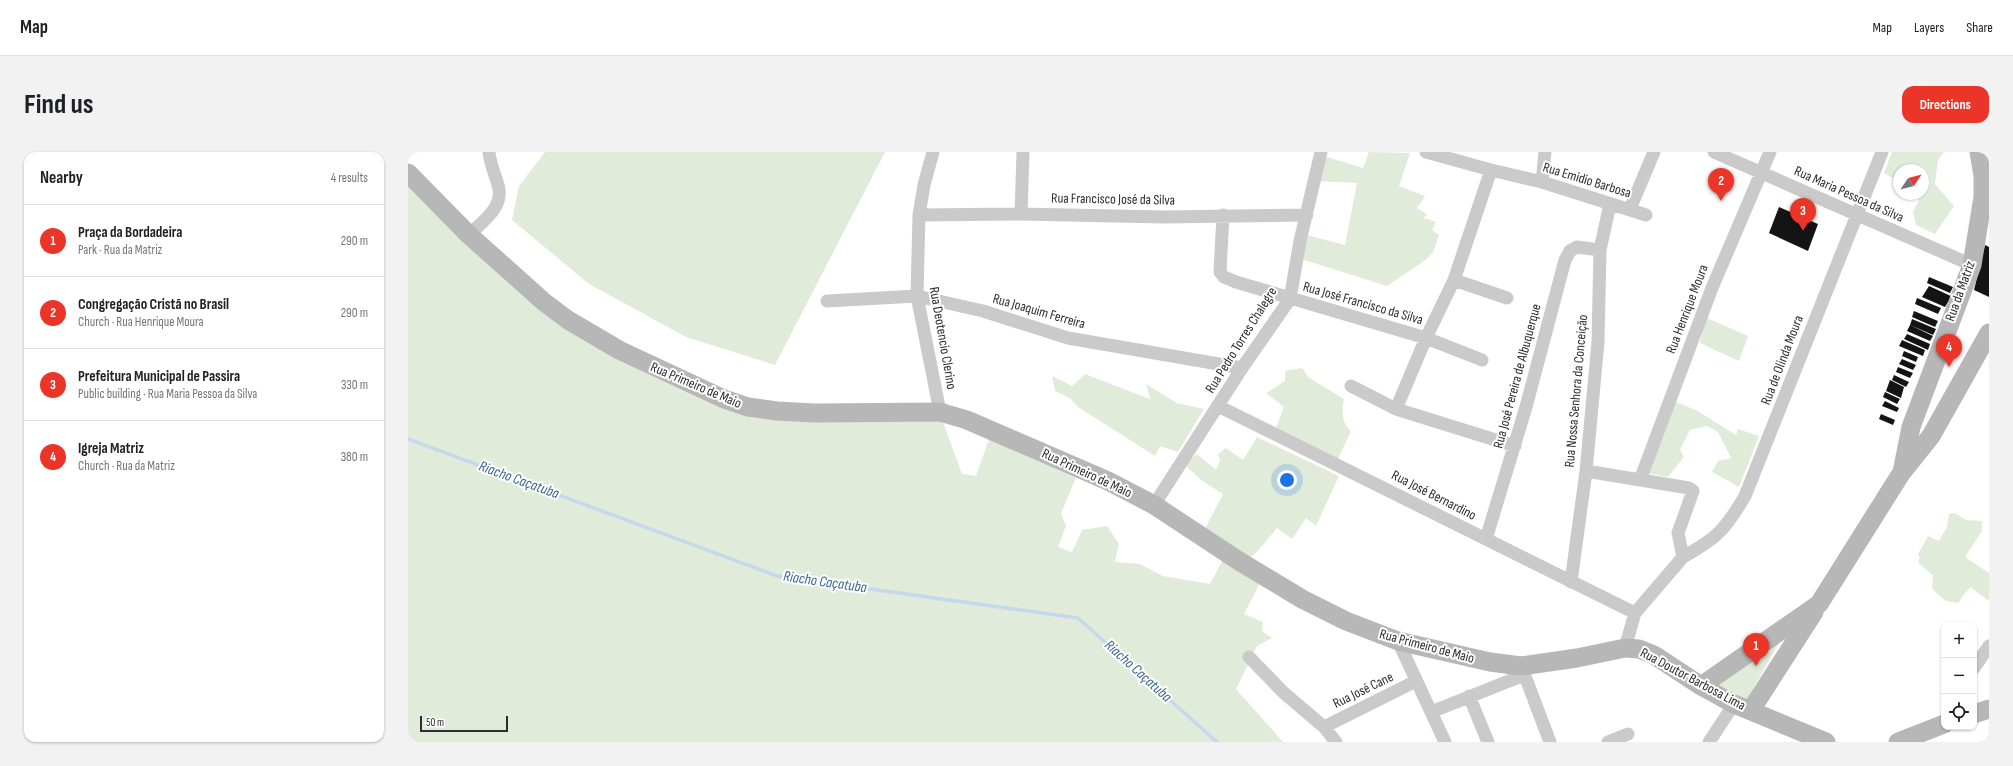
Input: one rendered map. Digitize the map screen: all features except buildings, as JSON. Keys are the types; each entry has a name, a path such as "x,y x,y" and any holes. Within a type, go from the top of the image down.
{"street":[{"path":"469,236 494,209 500,198 500,191 488,152"},
{"name":"Rua Deotencio Clerino","path":"933,152 924,185 919,215 917,296 940,412"},
{"path":"1021,214 1022,152"},
{"name":"Rua Pedro Torres Chalegre","path":"1154,505 1242,368 1290,298 1300,241 1321,152"},
{"name":"Rua Emidio Barbosa","path":"1426,152 1542,182 1646,215"},
{"path":"1542,182 1545,152"},
{"path":"1630,209 1654,152"},
{"name":"Rua Maria Pessoa da Silva","path":"1714,152 1972,265"},
{"name":"Rua Henrique Moura","path":"1640,480 1712,288 1770,152"},
{"name":"Rua de Olinda Moura","path":"1683,557 1704,546 1717,535 1732,518 1745,496 1882,152"},
{"name":"Rua da Matriz","path":"1902,472 1910,427 1972,265 1983,197 1983,176 1979,152"},
{"path":"1396,409 1426,338 1454,280 1491,170"},
{"name":"Rua Primeiro de Maio","path":"408,173 469,236 544,302 568,320 619,350 724,399 748,407 777,411 814,413 940,412 967,420 1108,481 1154,505 1238,562 1302,599 1346,621 1398,641 1523,671 1625,648"},
{"name":"Rua Nossa Senhora da Conceição","path":"1571,582 1586,471 1598,342 1600,250 1610,204"},
{"name":"Rua Francisco José da Silva","path":"919,215 1307,215"},
{"name":"Rua José Francisco da Silva","path":"1222,215 1220,269 1222,275 1236,282 1426,338 1482,360"},
{"name":"Rua José Pereira de Albuquerque","path":"1486,539 1515,446 1565,260 1570,251 1577,247 1600,250"},
{"path":"1454,280 1507,298"},
{"name":"Rua Joaquim Ferreira","path":"827,301 917,296 983,311 1068,338 1242,368"},
{"name":"Rua da Matriz","path":"1701,686 1819,604 1902,472 1932,436 1989,333"},
{"path":"1351,386 1396,409 1515,446"},
{"name":"Rua José Bernardino","path":"1218,406 1635,613"},
{"path":"1910,427 1932,436"},
{"path":"1586,471 1689,488 1693,491 1679,526 1678,533 1683,557 1635,613 1625,648"},
{"path":"1709,742 1742,707 1819,604"},
{"path":"1398,641 1445,742"},
{"path":"1977,664 1989,646"},
{"name":"Rua Doutor Barbosa Lima","path":"1625,648 1647,652 1701,686 1742,707 1826,742"},
{"path":"1249,657 1284,693 1324,727 1336,742"},
{"path":"1431,712 1523,671 1550,742"},
{"name":"Rua José Cane","path":"1324,727 1416,681"},
{"path":"1469,696 1488,742"},
{"path":"1977,713 1989,709"},
{"path":"1898,742 1941,721"},
{"path":"1608,742 1628,734"}],"green space":[{"path":"545,152 885,152 775,365 686,337 589,284 512,220 519,186"},
{"path":"1369,152 1410,153 1399,186 1425,196 1417,208 1427,214 1424,218 1436,222 1432,230 1439,235 1433,252 1427,259 1387,286 1298,258 1303,234 1345,245 1357,183 1314,181 1321,155 1363,168"},
{"path":"1892,152 1944,152 1938,160 1935,184 1954,206 1935,234 1916,225 1913,212 1919,200 1929,200 1929,164 1893,164 1893,178 1884,173"},
{"path":"408,179 515,284 740,409 939,411 962,474 976,476 989,439 1076,478 1061,513 1066,526 1058,547 1072,552 1082,530 1107,526 1119,544 1115,562 1140,564 1163,576 1210,584 1222,561 1260,583 1244,614 1263,622 1262,631 1272,638 1257,646 1236,689 1283,742 408,742"},
{"path":"1705,317 1748,336 1739,361 1700,343"},
{"path":"1302,368 1308,377 1344,399 1343,416 1345,424 1351,431 1338,459 1276,428 1284,407 1266,393 1285,381 1285,371"},
{"path":"1085,374 1150,399 1146,384 1177,403 1204,409 1178,452 1160,446 1155,456 1078,407 1070,398 1055,391 1052,376 1072,386"},
{"path":"1673,401 1696,410 1736,435 1738,429 1759,436 1739,487 1712,472 1718,461 1731,458 1718,432 1707,426 1690,430 1680,450 1684,457 1668,477 1645,473"},
{"path":"1257,437 1339,476 1316,526 1306,518 1292,539 1277,528 1257,552 1248,559 1205,529 1223,494 1201,480 1185,465 1197,454 1216,470 1220,461 1218,454 1226,448 1243,460"},
{"path":"1955,513 1966,520 1982,521 1982,531 1965,557 1989,573 1989,601 1970,587 1958,603 1946,601 1932,589 1933,576 1918,562 1920,557 1918,554 1928,536 1939,541 1947,527 1949,514"},
{"path":"1779,643 1744,704 1712,688"}],"waterway":[{"name":"Riacho Caçatuba","path":"408,439 777,576 1078,618 1217,742"}],"place":[{"name":"Congregação Cristã no Brasil","path":"1721,201"},
{"name":"Prefeitura Municipal de Passira","path":"1803,231"},
{"name":"Igreja Matriz","path":"1949,367"},
{"name":"Praça da Bordadeira","path":"1756,666"}]}
